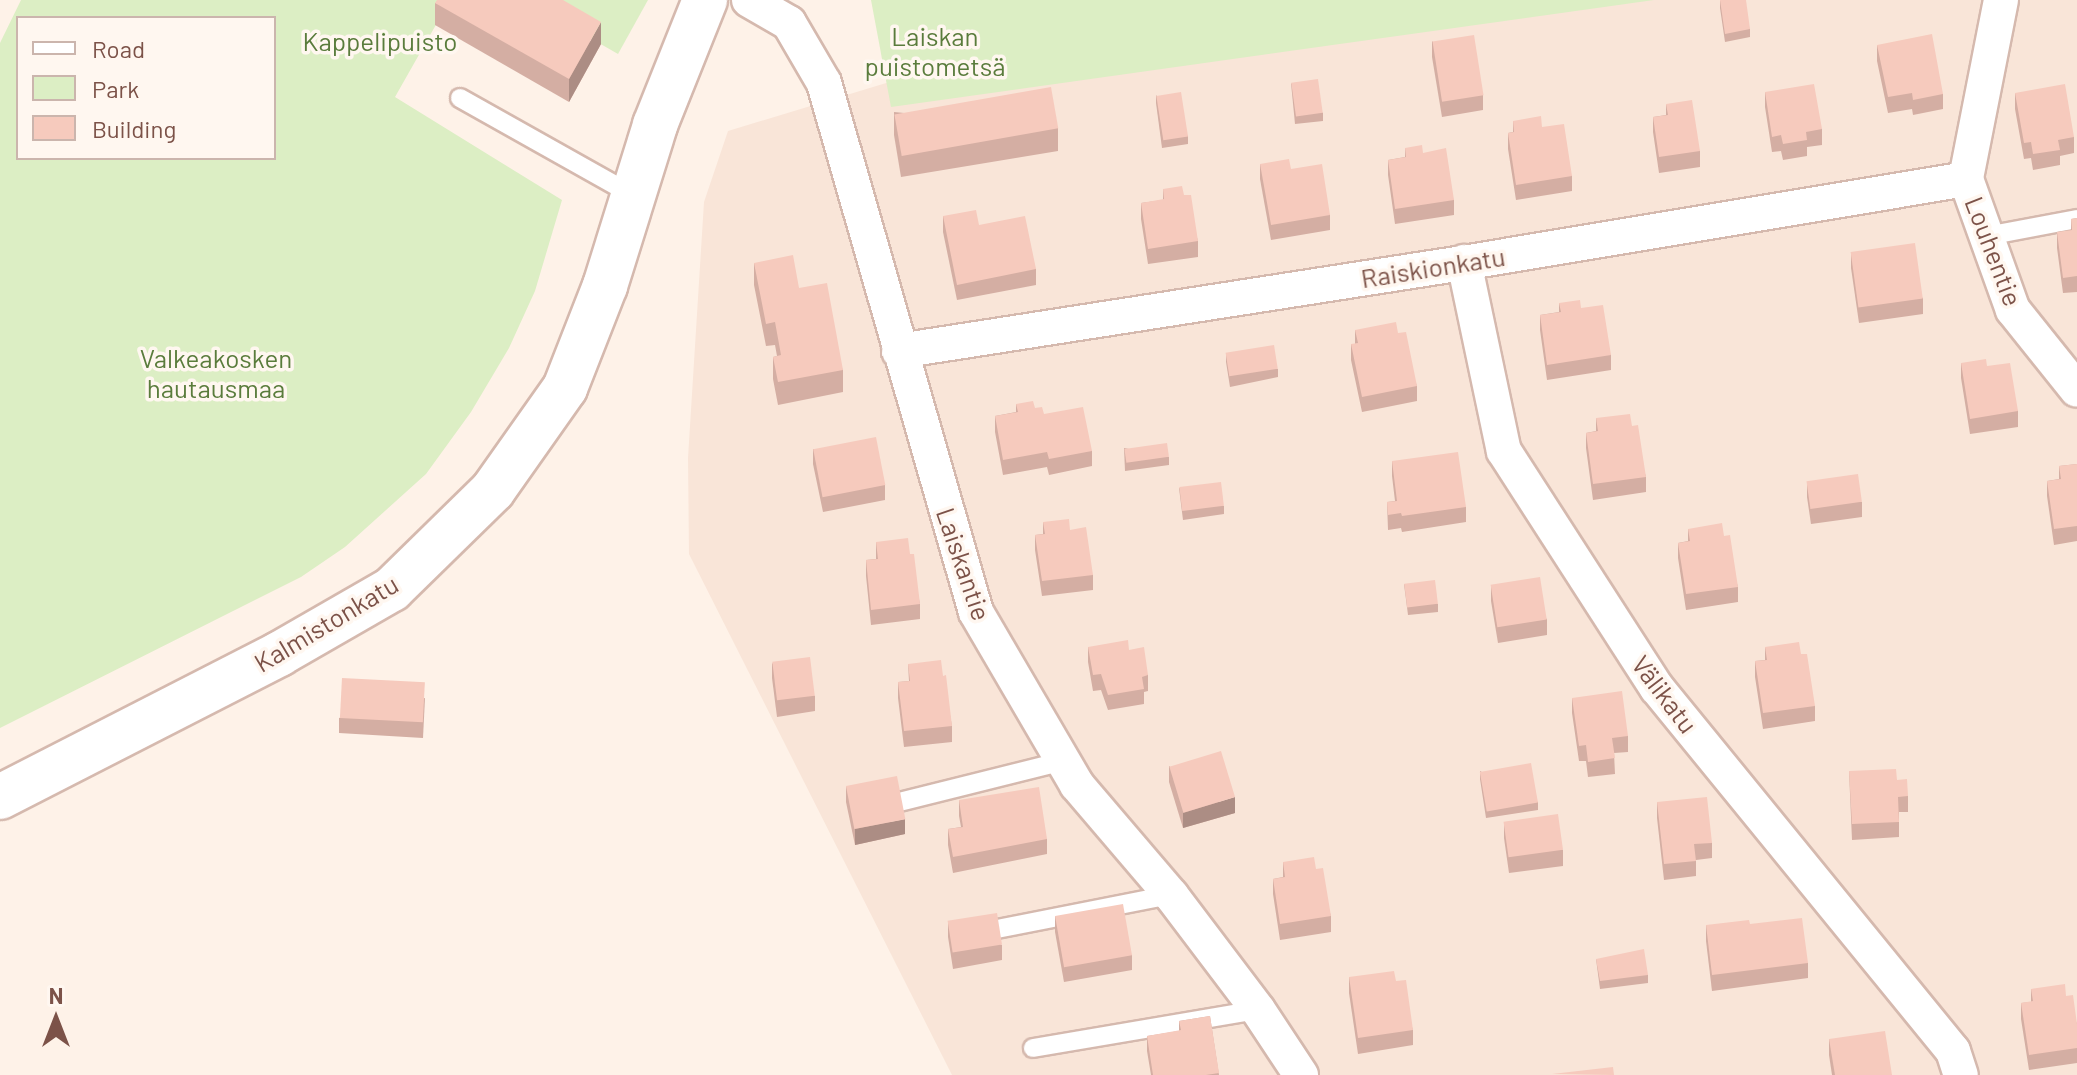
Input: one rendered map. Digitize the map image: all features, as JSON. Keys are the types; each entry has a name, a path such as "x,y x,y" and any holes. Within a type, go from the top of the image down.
{"street":[{"name":"Kalmistonkatu","path":"0,797 279,654 392,589 493,490 565,388 605,286 655,125 705,0"},
{"name":"Laiskantie","path":"749,0 789,23 824,83 976,612 1077,785 1171,895 1258,1010 1301,1075"},
{"name":"Louhentie","path":"2001,0 1966,179 2013,310 2074,380"},
{"name":"Raiskionkatu","path":"899,351 1966,179"},
{"name":"Välikatu","path":"1464,262 1504,451 1657,688 1953,1051 1961,1075"}],"lane":[{"path":"460,98 633,195"},
{"path":"1987,236 2077,219"},
{"path":"899,802 1063,761"},
{"path":"997,929 1171,895"},
{"path":"1033,1048 1258,1010"}],"shaded area":[{"path":"1583,0 2077,0 2077,1075 952,1075 689,554 688,458 704,202 728,131 896,80"}],"green space":[{"name":"Valkeakosken hautausmaa","path":"21,0 450,0 395,97 562,200 535,291 509,348 471,412 426,474 345,547 301,577 0,728 0,43"},
{"name":"Kappelipuisto","path":"524,0 648,0 618,54"},
{"name":"Laiskan puistometsä","path":"871,0 1654,0 891,107"}],"building":[{"path":"437,0 563,0 601,22 569,79 435,3"},
{"path":"1720,0 1746,0 1750,29 1725,34"},
{"path":"1932,34 1943,94 1913,100 1912,93 1888,97 1877,45"},
{"path":"1474,35 1484,95 1442,102 1433,42"},
{"path":"1318,79 1323,113 1296,116 1291,83"},
{"path":"1814,84 1822,129 1806,132 1807,140 1783,144 1781,135 1772,137 1765,92"},
{"path":"2065,84 2074,137 2058,140 2060,150 2033,154 2031,142 2024,143 2015,93"},
{"path":"1051,87 1058,128 902,156 894,115"},
{"path":"1181,92 1188,136 1163,140 1156,96"},
{"path":"1692,100 1700,151 1659,157 1653,117 1668,115 1666,104"},
{"path":"1541,116 1542,127 1564,124 1572,176 1516,185 1508,133 1514,132 1513,121"},
{"path":"1422,145 1423,153 1446,148 1454,200 1395,209 1388,160 1406,157 1405,148"},
{"path":"1289,159 1291,169 1322,164 1330,215 1271,225 1260,164"},
{"path":"1182,186 1184,195 1191,195 1198,241 1148,249 1141,203 1164,199 1163,189"},
{"path":"976,210 979,225 1025,216 1036,269 957,285 943,216"},
{"path":"2077,218 2077,276 2063,278 2057,232 2072,230 2071,219"},
{"path":"1915,243 1923,298 1858,308 1851,252"},
{"path":"793,255 799,288 827,283 843,370 778,382 773,357 781,355 775,322 766,324 754,263"},
{"path":"1580,300 1581,308 1603,305 1611,355 1547,365 1540,315 1561,312 1559,303"},
{"path":"1396,322 1398,333 1406,332 1417,386 1362,397 1351,344 1358,343 1355,330"},
{"path":"1274,345 1278,369 1229,376 1226,353"},
{"path":"1986,359 1987,366 2010,363 2018,411 1970,419 1961,363"},
{"path":"1033,401 1035,408 1042,407 1044,414 1083,407 1092,451 1049,459 1047,452 1003,460 995,416 1018,412 1016,404"},
{"path":"1630,414 1632,426 1638,425 1646,477 1593,484 1586,433 1598,431 1596,418"},
{"path":"876,437 885,485 823,497 813,449"},
{"path":"1167,443 1169,457 1126,463 1124,449"},
{"path":"1458,452 1466,507 1402,516 1401,513 1388,515 1387,502 1397,501 1392,461"},
{"path":"2077,464 2077,526 2054,529 2047,481 2061,479 2059,466"},
{"path":"1858,474 1862,502 1810,509 1807,481"},
{"path":"1221,482 1224,506 1182,511 1179,487"},
{"path":"1069,519 1070,530 1086,527 1093,575 1042,581 1035,535 1045,534 1043,522"},
{"path":"1722,523 1724,536 1730,535 1738,587 1686,594 1678,543 1690,541 1688,529"},
{"path":"908,538 910,554 914,554 920,604 871,610 866,560 878,559 876,542"},
{"path":"1540,577 1547,619 1497,627 1491,585"},
{"path":"1435,580 1438,604 1407,608 1404,584"},
{"path":"1128,640 1129,650 1144,647 1148,675 1142,677 1144,689 1108,695 1101,674 1093,675 1088,647"},
{"path":"1799,642 1801,654 1807,654 1815,706 1763,713 1755,661 1767,660 1765,647"},
{"path":"810,657 815,696 777,700 772,662"},
{"path":"941,660 943,676 946,675 952,726 904,731 898,682 910,681 908,664"},
{"path":"342,678 425,682 423,722 340,718"},
{"path":"1622,691 1628,736 1612,738 1615,758 1588,762 1586,745 1579,746 1572,698"},
{"path":"1221,751 1235,797 1183,813 1169,767"},
{"path":"1531,763 1538,802 1487,811 1480,772"},
{"path":"1896,769 1897,780 1907,779 1908,796 1898,797 1899,822 1852,824 1849,771"},
{"path":"897,776 905,819 854,829 846,786"},
{"path":"1039,787 1047,839 953,857 948,829 963,827 959,800"},
{"path":"1707,797 1712,843 1694,844 1696,861 1664,864 1657,802"},
{"path":"1558,814 1563,850 1509,857 1504,822"},
{"path":"1314,857 1316,869 1323,868 1331,916 1280,924 1273,879 1285,877 1283,862"},
{"path":"1123,904 1132,955 1064,967 1055,916"},
{"path":"997,913 1002,945 953,952 948,921"},
{"path":"1802,918 1808,963 1712,975 1706,925"},
{"path":"1644,949 1648,975 1600,981 1596,959"},
{"path":"1394,971 1396,981 1406,980 1413,1030 1358,1038 1349,977"},
{"path":"2065,984 2066,996 2073,995 2077,1048 2029,1055 2021,1003 2033,1001 2031,989"},
{"path":"1210,1016 1219,1073 1153,1075 1147,1036 1181,1030 1179,1021"},
{"path":"1885,1031 1892,1075 1835,1075 1829,1039"},
{"path":"1613,1067 1614,1075 1552,1074"}]}
